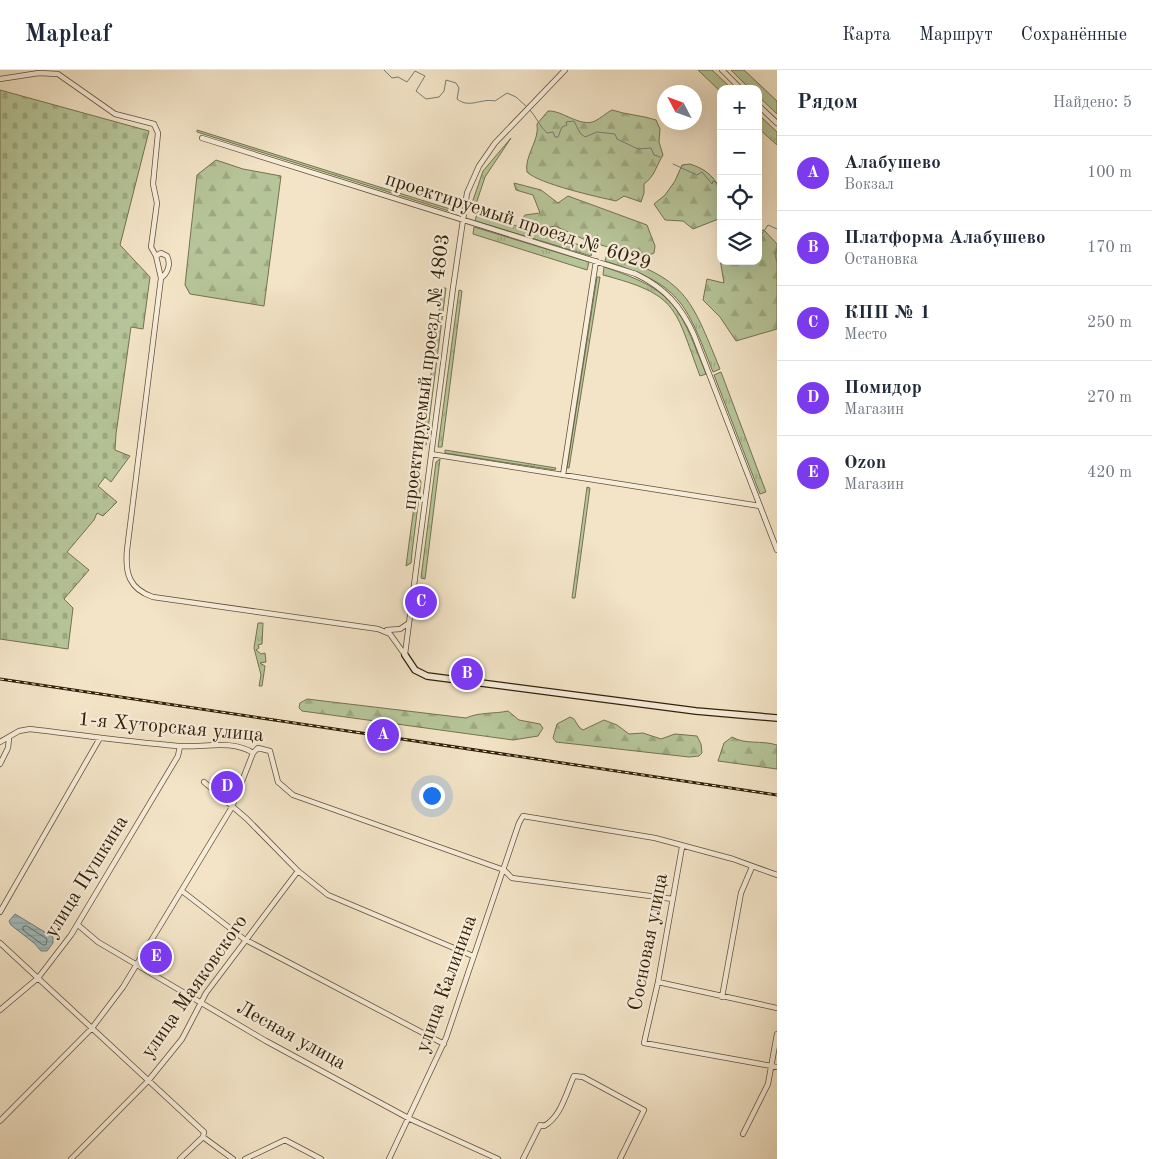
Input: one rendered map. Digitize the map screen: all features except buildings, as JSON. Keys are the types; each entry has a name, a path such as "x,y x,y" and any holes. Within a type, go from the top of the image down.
{"street":[{"name":"проектируемый проезд № 4803","path":"405,655 467,193 486,155 565,70"},
{"path":"722,70 737,85"},
{"path":"0,79 39,73 58,74 116,114 149,121 154,124 158,133 153,184 157,204 151,247 156,256 161,278 126,550 126,571 132,585 142,592 154,596 378,629 395,630 409,623"},
{"path":"762,109 777,123"},
{"name":"проектируемый проезд № 6029","path":"202,138 596,261 646,279 669,295 682,310 710,374 777,550"},
{"path":"156,256 161,253 169,259 168,269 161,278"},
{"path":"562,475 596,261"},
{"path":"431,454 760,506"},
{"path":"378,629 390,634 415,670 427,676 696,712 777,718"},
{"name":"1-я Хуторская улица","path":"0,742 9,739 19,731 30,729 180,746 222,745 245,747 253,753 258,748 270,752 278,782 293,794 504,870"},
{"path":"0,912 100,738"},
{"path":"0,764 8,748 9,739"},
{"name":"улица Пушкина","path":"0,1010 38,978 78,925 178,756 180,746"},
{"path":"0,1121 92,1028 137,966 232,807 253,753"},
{"path":"204,782 259,830 298,872 328,895 473,956"},
{"name":"улица Калинина","path":"389,1159 410,1119 444,1044 519,823 524,816 655,838 682,847"},
{"path":"682,847 733,859 777,875"},
{"name":"Сосновая улица","path":"682,847 658,982 644,1043 774,1067"},
{"path":"722,997 741,893 752,867"},
{"path":"504,870 512,878 673,899"},
{"name":"улица Маяковского","path":"71,1159 148,1081 182,1039 200,1002 244,939 298,872"},
{"path":"182,891 244,939 444,1044"},
{"name":"Лесная улица","path":"78,925 98,942 200,1002 410,1119 498,1159"},
{"path":"0,943 204,1132 203,1137 180,1159"},
{"path":"658,982 777,1008"},
{"path":"743,1134 760,1102 774,1067 777,1034"},
{"path":"523,1159 540,1125 544,1126 552,1122 574,1076 583,1078 644,1110 620,1159"},
{"path":"203,1137 233,1159"},
{"path":"245,1159 285,1140 322,1159"}],"green space":[{"path":"698,70 712,70 728,85 717,85 717,88"},
{"path":"731,70 744,70 760,85 746,85"},
{"path":"762,87 777,101 777,114 762,100"},
{"path":"0,90 149,131 120,245 150,277 143,329 131,327 116,434 115,450 130,456 111,482 105,477 98,486 117,502 103,516 97,513 94,520 67,552 89,570 64,599 73,608 68,649 0,639"},
{"path":"612,110 656,120 657,130 660,130 659,142 663,155 653,174 644,184 641,202 624,196 616,201 583,193 543,181 527,172 537,124 548,111 559,113 578,121 590,123"},
{"path":"762,118 777,132 777,145 762,132"},
{"path":"197,130 450,209 449,211 197,132"},
{"path":"511,138 485,177 474,210 470,209 483,171"},
{"path":"216,160 243,169 281,176 264,306 190,294 185,285 197,175"},
{"path":"690,164 700,168 708,173 717,184 717,220 693,229 683,221 665,220 654,204 665,195 675,181 682,165"},
{"path":"514,183 541,190 558,203 568,196 647,225 655,246 654,253 644,257 590,242 555,226 546,228 527,223 523,218 525,215 540,213 533,195 516,190"},
{"path":"477,214 593,249 591,256 475,221"},
{"path":"474,227 589,262 587,270 473,234"},
{"path":"762,230 764,230 777,244 777,329 736,341 720,317 703,300 707,279 724,283 721,265 762,265"},
{"path":"607,254 654,272 670,282 682,294 701,324 720,369 713,372 695,328 687,312 677,299 650,278 605,261"},
{"path":"604,267 647,284 672,304 689,332 706,374 700,376 685,334 670,307 647,290 603,275"},
{"path":"597,277 600,277 569,468 567,468"},
{"path":"442,288 446,288 426,445 422,444"},
{"path":"459,290 462,291 442,447 438,447"},
{"path":"721,372 766,492 760,494 714,375"},
{"path":"445,450 556,468 555,470 445,453"},
{"path":"440,459 425,579 421,578 436,462"},
{"path":"418,476 421,482 411,563 406,566"},
{"path":"587,487 590,488 575,598 572,598"},
{"path":"258,623 263,623 262,644 258,645 259,648 256,650 261,654 265,653 266,662 260,663 265,666 262,686 259,686 261,675 254,648"},
{"path":"307,699 466,718 508,711 519,720 540,724 543,728 538,736 513,740 302,711 299,708 300,703"},
{"path":"570,717 583,730 604,720 617,725 629,734 643,733 661,739 675,734 697,736 701,744 702,753 699,756 689,757 556,742 553,738 557,724"},
{"path":"732,737 743,741 777,745 777,769 718,761 724,743"}],"water":[{"path":"15,914 53,937 53,943 47,951 41,951 11,925 9,921"}],"waterway":[{"path":"384,70 392,78 398,77 407,82 415,71 425,76 416,91 426,99 439,97 444,91 446,80 456,83 459,88 457,99 462,102 495,101 507,93 516,97 527,107"},
{"path":"530,110 545,131 547,133 553,132 555,137 558,137 562,127 567,125 566,122 574,121 580,133 585,137 597,132 615,134 617,139 638,149 651,148 654,155 660,157"},
{"path":"673,164 697,175 702,172 712,184 713,181 717,182"},
{"path":"762,234 768,225 777,229"},
{"path":"777,249 775,254 777,263"}],"railway":[{"path":"0,679 777,795"}],"place":[{"name":"КПП № 1","path":"421,602"},
{"name":"Платформа Алабушево","path":"467,674"},
{"name":"Алабушево","path":"383,735"},
{"name":"Помидор","path":"227,787"},
{"name":"Ozon","path":"156,957"}]}
